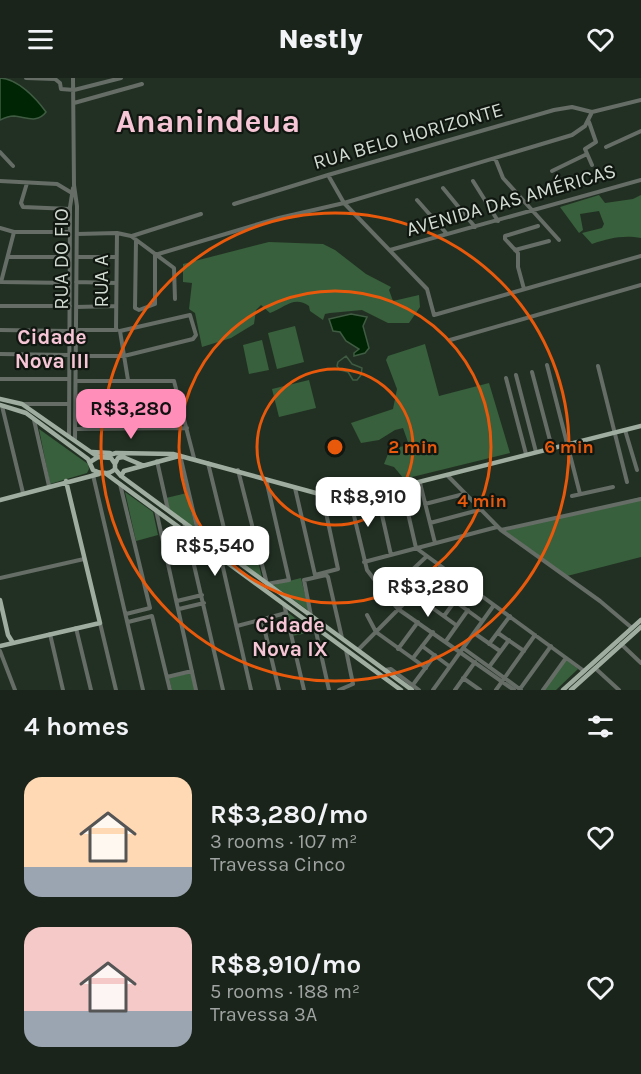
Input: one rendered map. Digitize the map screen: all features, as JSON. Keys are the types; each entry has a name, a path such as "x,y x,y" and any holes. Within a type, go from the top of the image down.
{"main road":[{"path":"0,403 22,404 91,452 101,457 111,458 121,476 198,532 284,604 401,690"},
{"path":"0,403 33,418 91,465 221,558 311,616 412,688"},
{"path":"91,452 180,455 341,499 351,499 641,426"},
{"path":"62,440 67,436"},
{"path":"75,450 81,445"},
{"path":"82,478 89,472 91,465 101,457 116,453"},
{"path":"121,476 123,471 180,455"},
{"path":"0,500 66,481 112,472 118,458 122,457 142,465"},
{"path":"2,645 100,623 66,481"},
{"path":"0,600 8,635 13,643"},
{"path":"563,690 584,671 621,644 641,620"},
{"path":"576,689 609,652 641,627"},
{"path":"2,645 8,635"},
{"path":"381,675 385,670"}],"street":[{"path":"26,78 55,80 60,83 61,89 74,90 121,78"},
{"name":"RUA DO FIO","path":"73,78 74,194 77,234 75,440"},
{"path":"98,78 99,84"},
{"path":"74,103 142,84"},
{"path":"155,255 279,218 344,203 572,135 582,130 592,112 641,100"},
{"name":"RUA BELO HORIZONTE","path":"234,204 554,110 572,107 592,112"},
{"path":"589,121 596,142 585,148 592,165"},
{"path":"606,147 641,131"},
{"path":"0,152 13,166"},
{"path":"552,171 587,154"},
{"path":"495,158 502,178 559,240"},
{"path":"328,175 344,203 428,289 434,315 641,256"},
{"name":"AVENIDA DAS AMÉRICAS","path":"390,250 641,180"},
{"path":"0,181 57,184 74,194"},
{"path":"473,181 498,221"},
{"path":"27,183 21,205 25,208 70,209"},
{"path":"443,188 475,227"},
{"name":"RUA DO FIO","path":"67,436 70,209 74,194"},
{"path":"417,200 447,234"},
{"path":"77,234 117,233 131,236 201,214"},
{"path":"524,289 518,267 518,253 505,239 506,236 538,226"},
{"path":"0,228 14,232 70,232"},
{"path":"14,232 1,282 70,283"},
{"name":"RUA A","path":"117,233 116,306 118,330 128,380"},
{"path":"131,236 175,270 175,299"},
{"path":"136,241 135,308 140,309 155,304 155,255"},
{"path":"515,250 549,241"},
{"path":"8,257 70,257"},
{"path":"77,257 116,257"},
{"path":"76,282 116,283"},
{"path":"450,340 641,285"},
{"path":"0,306 70,306"},
{"path":"76,307 116,306"},
{"path":"69,314 76,314"},
{"path":"76,330 118,330 188,315 192,316 195,333 194,339 124,356 76,356"},
{"path":"69,321 76,321"},
{"path":"0,330 69,331"},
{"path":"0,354 69,355"},
{"path":"547,365 580,494"},
{"path":"598,366 627,482"},
{"path":"532,372 552,448"},
{"path":"516,375 536,452"},
{"path":"506,378 526,454"},
{"path":"0,379 69,379"},
{"path":"76,381 174,381 194,458"},
{"path":"0,403 23,493"},
{"path":"22,404 69,404"},
{"path":"76,404 180,404"},
{"path":"33,418 49,486"},
{"path":"75,429 187,428"},
{"path":"625,430 637,470"},
{"path":"180,455 198,532"},
{"path":"157,461 168,510"},
{"path":"208,462 231,558"},
{"path":"238,471 264,586 289,580 266,478"},
{"path":"93,475 143,690"},
{"path":"447,475 499,529 600,601 632,628"},
{"path":"420,483 435,543"},
{"path":"120,484 150,608 126,614"},
{"path":"295,486 316,576"},
{"path":"402,487 416,548 584,671"},
{"path":"572,496 614,488"},
{"path":"377,493 391,555"},
{"path":"311,616 305,579 338,569 322,494"},
{"path":"425,504 464,494"},
{"path":"351,499 367,570 398,609 489,667 514,690"},
{"path":"364,562 435,543 641,499"},
{"path":"156,510 196,690"},
{"path":"430,522 480,510"},
{"path":"184,522 223,690"},
{"path":"410,572 426,557"},
{"path":"221,558 251,690"},
{"path":"0,578 84,559"},
{"path":"358,650 440,567"},
{"path":"316,576 326,575 328,577 343,639"},
{"path":"426,580 482,621"},
{"path":"413,594 456,625"},
{"path":"177,601 202,595"},
{"path":"444,616 454,601"},
{"path":"179,609 204,603"},
{"path":"284,604 304,690"},
{"path":"433,690 494,605"},
{"path":"446,641 468,610"},
{"path":"237,626 286,614"},
{"path":"367,615 376,632 426,668"},
{"path":"128,622 152,616 170,690"},
{"path":"489,644 510,616"},
{"path":"262,619 279,690"},
{"path":"398,649 418,622"},
{"path":"100,623 116,690"},
{"path":"314,626 329,690"},
{"path":"76,628 91,690"},
{"path":"412,658 433,632"},
{"path":"497,632 524,651"},
{"path":"473,633 500,651"},
{"path":"50,634 63,690"},
{"path":"496,690 535,635"},
{"path":"489,667 509,640"},
{"path":"621,644 641,663"},
{"path":"422,646 449,666"},
{"path":"461,650 474,662 521,690 551,646"},
{"path":"339,690 349,687 353,682 345,649"},
{"path":"0,651 15,690"},
{"path":"419,690 412,688 435,656"},
{"path":"543,690 566,658"},
{"path":"454,690 474,662"},
{"path":"595,668 619,690"},
{"path":"167,677 192,671"},
{"path":"463,678 479,690"}],"shaded area":[{"path":"0,78 13,82 32,95 46,112 43,116 35,119 14,116 0,120"},
{"path":"599,195 605,203 633,199 641,195 641,238 616,238 592,244 582,233 602,228 604,224 599,211 580,214 583,230 579,233 560,207"},
{"path":"269,242 323,244 335,250 366,274 391,287 389,290 393,301 419,295 420,307 409,323 388,323 362,310 325,314 323,320 310,311 309,306 304,303 294,302 270,313 261,305 256,310 254,324 231,338 202,347 195,313 189,309 192,283 183,282 183,264"},
{"path":"351,314 367,317 363,326 369,348 365,353 354,356 359,349 346,341 340,332 333,331 329,319"},
{"path":"295,326 304,362 277,369 268,333"},
{"path":"262,340 269,370 249,374 243,345"},
{"path":"425,344 439,396 489,383 510,453 404,479 394,467 384,464 390,449 409,445 403,428 379,440 361,443 351,423 393,409 397,389 386,360 388,356"},
{"path":"309,380 316,408 279,417 272,389"},
{"path":"39,429 88,464 87,473 50,484"},
{"path":"125,492 153,512 158,535 136,541"},
{"path":"187,493 195,528 169,510 166,498"},
{"path":"641,497 641,557 567,576 505,531"},
{"path":"256,552 262,578 234,557"},
{"path":"301,578 309,611 273,585"},
{"path":"286,611 313,632 292,636"},
{"path":"565,659 578,669 556,690 543,690"},
{"path":"191,673 195,690 172,690 169,678"}],"waterway":[{"path":"346,356 352,364 362,368 357,380 353,380 348,372 340,370 337,366 338,362 346,356"}],"district":[{"name":"Ananindeua","path":"208,121"},
{"name":"Cidade Nova III","path":"52,349"},
{"name":"Cidade Nova IX","path":"290,637"}]}
